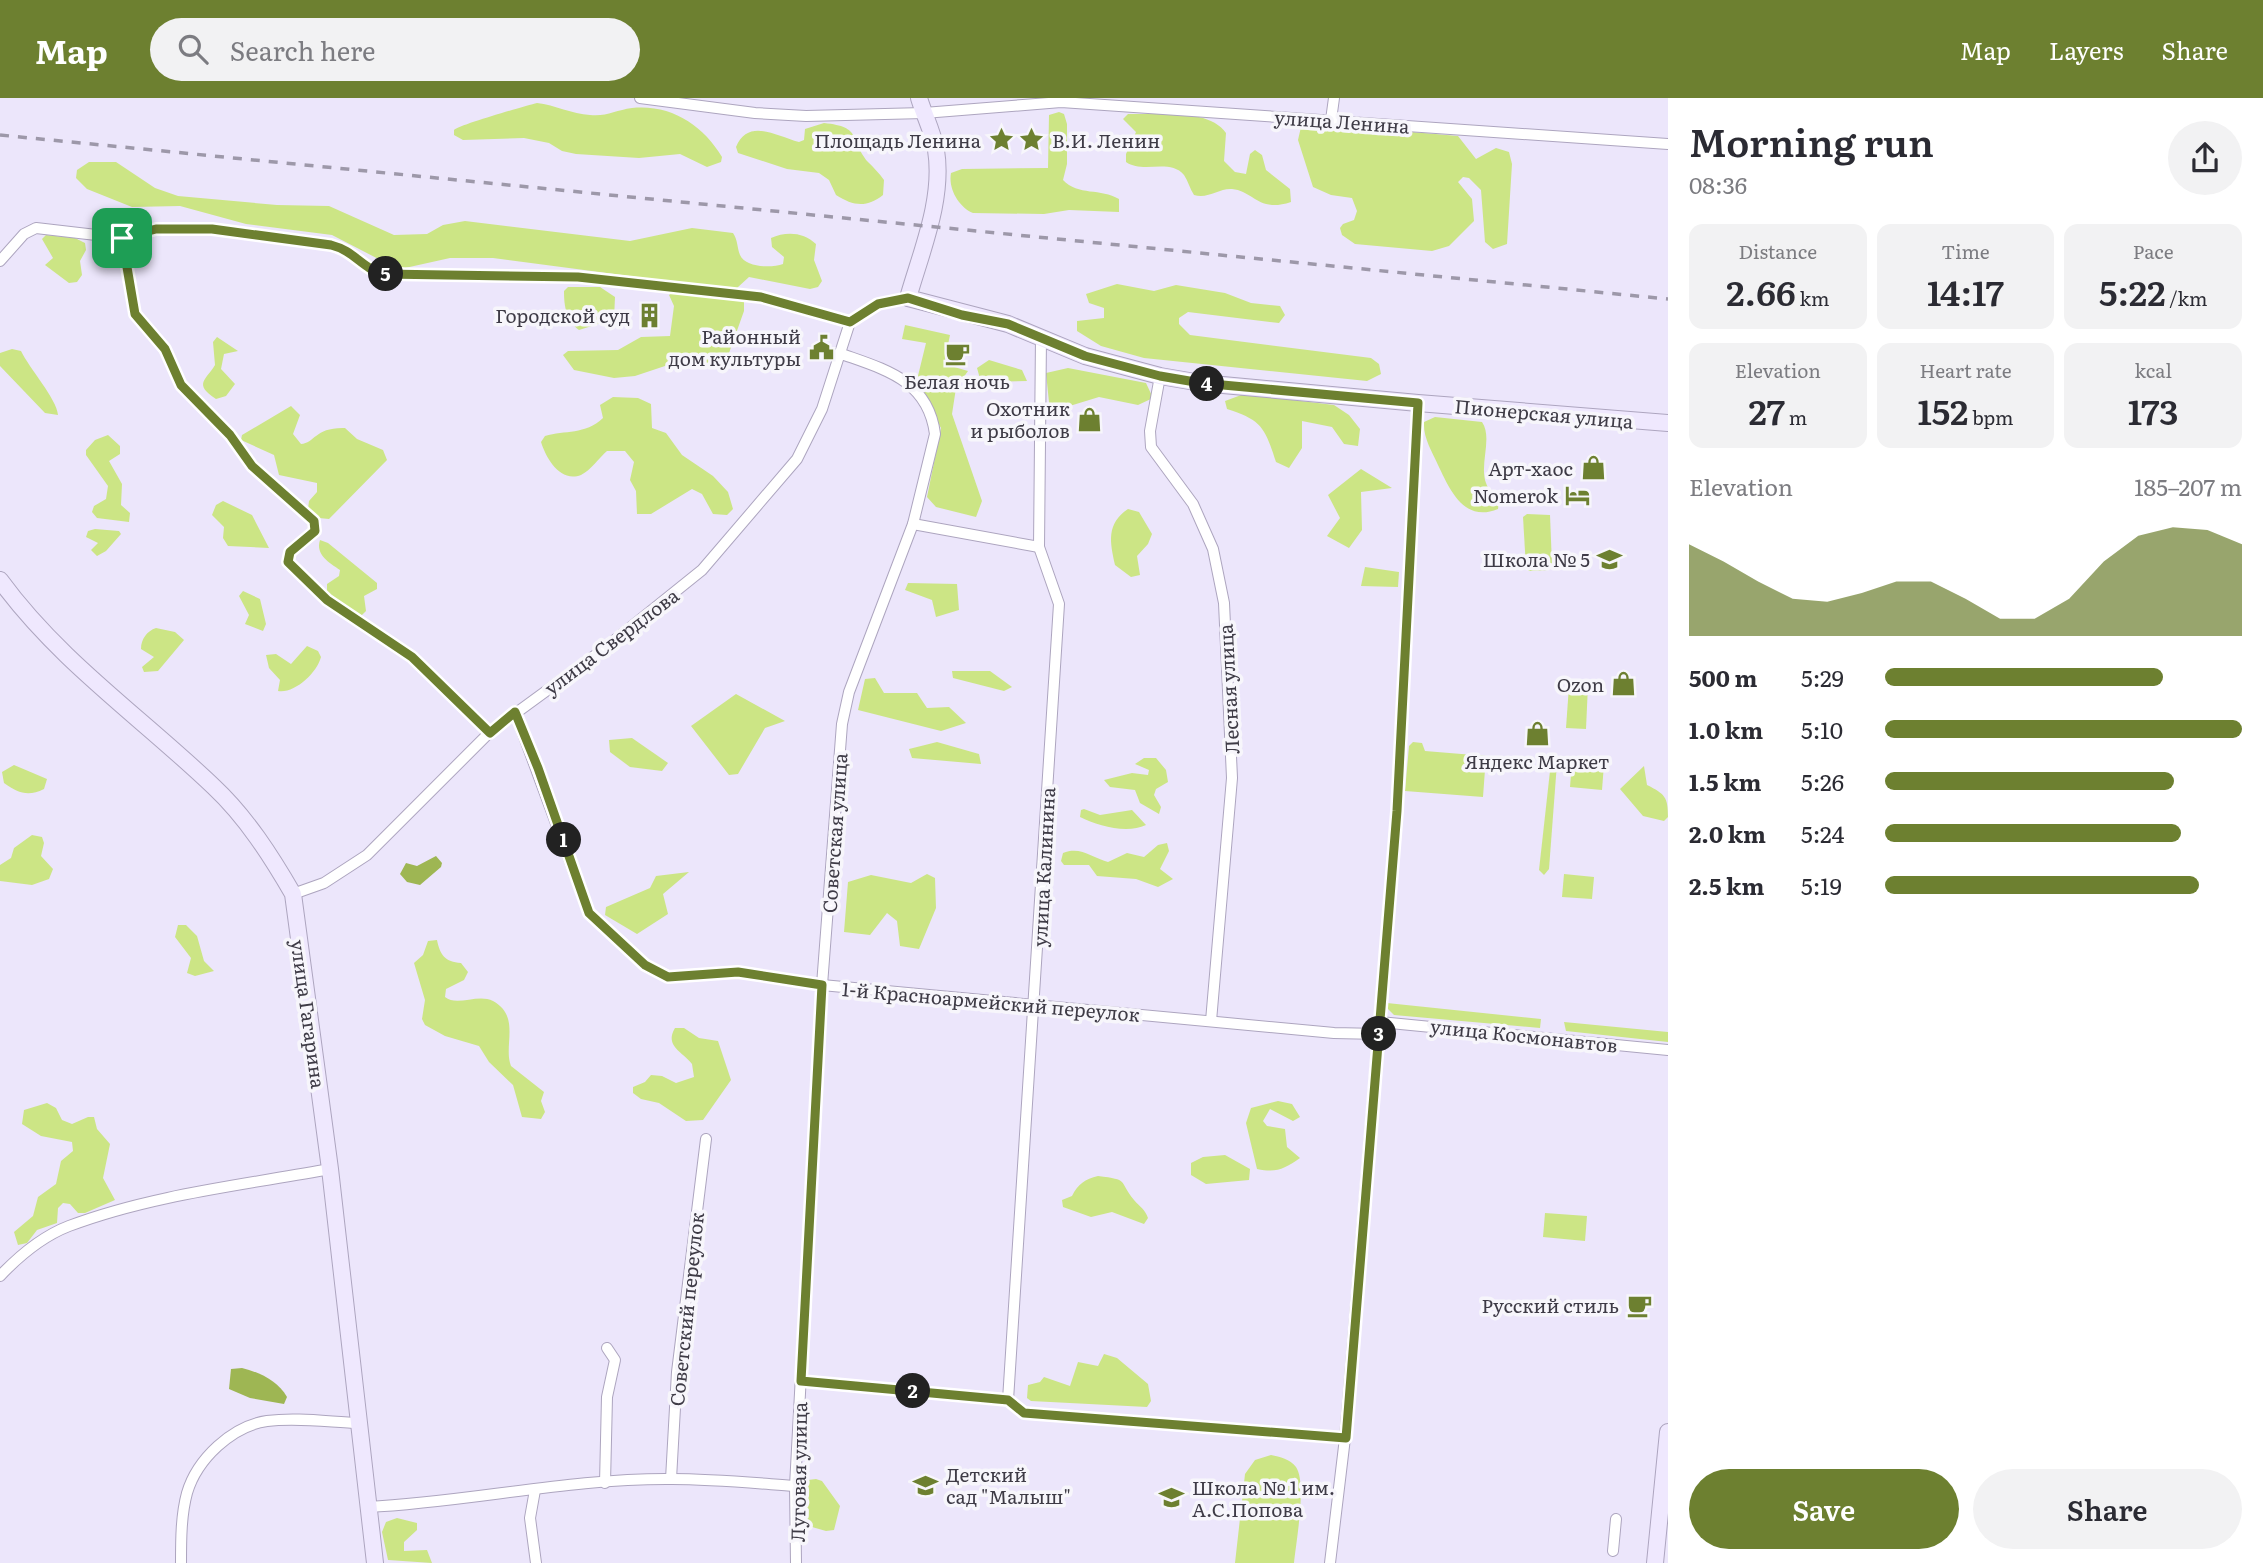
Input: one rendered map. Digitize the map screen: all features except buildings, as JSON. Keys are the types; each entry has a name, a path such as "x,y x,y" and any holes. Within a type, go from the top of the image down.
{"main road":[{"path":"908,298 926,239 937,167 935,147 921,106"},
{"name":"Пионерская улица","path":"908,298 962,315 1008,324 1085,356 1160,376 1201,383 1668,423"},
{"name":"улица Гагарина","path":"0,580 49,640 216,789 270,855 293,894 330,1169 375,1563"},
{"path":"1655,1563 1668,1432"}],"street":[{"name":"улица Ленина","path":"640,98 755,113 806,116 921,106 1062,102 1668,144"},
{"path":"1331,120 1334,98"},
{"path":"0,261 24,234 36,228 122,238 156,229 239,232 347,249 374,272 394,275 578,277 761,297 850,322 878,304 908,298"},
{"path":"122,238 135,314 165,349 181,385 230,435 252,466 314,521 315,531 290,552 288,562 327,600 412,657 490,733"},
{"name":"улица Свердлова","path":"293,894 324,883 367,855 490,733 605,648 702,570 797,459 822,409 850,322"},
{"name":"улица Калинина","path":"1008,1400 1059,604 1039,547 1041,337"},
{"name":"Советская улица","path":"801,1381 822,985 842,724 849,692 913,524 935,434 933,421 911,384 899,375 839,353"},
{"name":"Лесная улица","path":"1160,376 1150,431 1151,447 1192,504 1213,549 1224,603 1232,778 1212,1021"},
{"path":"1330,1563 1346,1438 1397,811 1418,403"},
{"path":"913,524 1039,547"},
{"name":"1-й Красноармейский переулок","path":"515,712 538,768 589,913 645,965 668,977 738,972 822,985 1035,1006 1379,1034"},
{"name":"улица Космонавтов","path":"1380,1021 1668,1050"},
{"name":"Советский переулок","path":"671,1479 677,1372 706,1139"},
{"path":"0,1276 33,1247 67,1227 147,1203 330,1169"},
{"path":"605,1483 607,1397 615,1360 607,1348"},
{"path":"801,1381 1008,1400 1024,1413 1346,1438"},
{"name":"Луговая улица","path":"796,1563 794,1486 801,1381"},
{"path":"181,1563 186,1495 202,1463 226,1440 245,1427 267,1421 359,1423"},
{"path":"368,1507 448,1502 535,1490 671,1479 794,1486"},
{"path":"535,1490 530,1518 536,1563"},
{"path":"1613,1552 1616,1519"}],"shaded area":[{"path":"537,103 590,115 632,108 660,109 673,113 705,135 722,157 721,162 707,167 680,154 639,158 576,154 562,151 549,143 524,138 463,140 454,135 454,130 467,124"},
{"path":"1059,112 1064,114 1067,124 1067,164 1063,180 1076,188 1119,199 1119,212 1069,210 1044,214 973,213 963,206 953,191 951,173 962,169 1048,168 1049,115"},
{"path":"1128,114 1181,114 1218,125 1226,133 1224,161 1235,172 1246,174 1250,154 1255,150 1262,155 1266,170 1290,189 1291,202 1271,205 1232,189 1204,196 1194,195 1184,175 1178,170 1171,167 1140,167 1126,162 1126,154 1136,132 1123,119"},
{"path":"824,123 845,128 854,135 862,154 884,180 883,195 866,204 848,201 836,195 829,180 819,173 787,169 738,153 736,147 741,138 755,131 772,133 799,142 804,140 805,129"},
{"path":"1309,123 1458,136 1476,159 1496,148 1509,152 1512,164 1507,244 1493,249 1485,242 1481,190 1469,178 1463,177 1458,182 1472,199 1474,221 1449,246 1432,251 1355,244 1342,235 1340,228 1354,220 1357,211 1352,198 1331,195 1313,187 1298,140 1301,127"},
{"path":"89,162 116,162 155,188 178,196 277,205 329,206 394,235 427,234 443,225 465,221 630,241 692,228 733,233 743,259 753,265 772,266 783,264 784,257 772,247 771,238 795,234 816,244 814,260 822,281 818,287 810,289 749,277 737,288 721,288 493,258 450,258 405,268 390,265 332,235 246,224 180,206 132,207 87,189 76,178 77,170"},
{"path":"46,235 75,238 85,243 86,250 80,261 82,275 77,282 69,283 45,265 53,258 42,239"},
{"path":"1117,284 1154,291 1176,285 1225,293 1251,303 1280,306 1285,315 1279,323 1188,312 1179,318 1179,324 1190,335 1371,358 1379,364 1381,374 1367,381 1144,358 1101,346 1077,331 1077,321 1104,318 1104,308 1089,303 1086,294"},
{"path":"568,287 600,287 615,297 614,319 579,330 567,313 564,291"},
{"path":"675,291 744,301 744,311 724,367 683,360 635,376 614,378 574,370 563,355 568,351 618,350 641,337 670,336 674,306 669,295"},
{"path":"905,325 950,335 944,364 968,371 956,388 952,414 982,501 976,517 936,507 927,497 941,428 916,384 926,343 902,339"},
{"path":"217,337 238,351 224,354 221,369 235,384 226,396 216,399 203,386 205,378 215,365 213,342"},
{"path":"12,349 21,351 53,401 58,415 45,413 0,366 0,353"},
{"path":"989,360 1022,370 1027,381 981,382 977,368"},
{"path":"1068,368 1146,383 1153,398 1138,405 1099,397 1050,412 1046,373"},
{"path":"1244,394 1334,405 1349,415 1360,429 1358,446 1344,444 1332,427 1302,421 1302,448 1289,468 1276,462 1265,433 1255,422 1227,409 1225,401"},
{"path":"613,397 638,398 651,404 652,428 666,433 682,455 713,476 728,492 733,509 727,515 713,514 702,494 692,489 651,514 637,514 636,491 630,480 634,462 625,451 607,451 592,467 573,477 555,468 541,442 545,436 582,430 596,423 603,418 600,405"},
{"path":"291,406 300,415 293,434 301,444 327,430 345,428 357,439 383,450 387,460 329,519 319,518 308,509 309,501 317,492 317,483 279,475 274,455 241,440 242,435"},
{"path":"1435,417 1482,422 1486,436 1484,476 1499,501 1498,509 1476,512 1467,508 1453,494 1425,434 1424,422"},
{"path":"108,435 120,446 120,454 109,461 122,484 121,505 130,513 129,522 97,518 92,512 94,506 106,499 108,486 86,455 86,450 95,440"},
{"path":"1361,469 1392,488 1361,492 1362,530 1349,548 1327,536 1340,518 1328,495"},
{"path":"223,501 252,515 269,548 228,546 223,538 224,527 212,515 216,505"},
{"path":"1128,509 1139,512 1152,534 1148,544 1137,556 1140,575 1131,577 1115,565 1111,541 1116,521"},
{"path":"1527,514 1550,515 1552,565 1549,570 1529,571 1526,568 1523,517"},
{"path":"88,531 119,531 121,534 106,551 97,556 91,550 98,543 86,537"},
{"path":"320,540 328,543 377,583 377,589 364,596 366,611 362,615 353,615 327,594 327,584 339,576 340,570 321,554"},
{"path":"1365,567 1399,572 1398,587 1361,586"},
{"path":"908,583 957,584 959,610 936,617 932,600 905,590"},
{"path":"243,591 260,599 266,624 263,631 245,624 249,615 239,596"},
{"path":"156,628 175,632 184,640 158,671 144,672 142,667 154,657 141,649 142,642 147,633"},
{"path":"307,646 318,651 321,657 319,663 298,686 278,691 280,680 269,668 266,655 276,654 291,664"},
{"path":"952,671 990,671 1012,687 1004,691 953,678"},
{"path":"875,678 884,693 917,693 927,708 949,707 966,723 941,731 858,710 865,679"},
{"path":"1572,683 1588,685 1586,729 1566,728 1569,686"},
{"path":"736,694 785,721 765,728 738,774 729,775 691,726"},
{"path":"632,738 668,763 662,771 630,767 610,752 609,740"},
{"path":"937,742 979,754 981,764 912,758 909,749"},
{"path":"1413,742 1422,743 1425,751 1486,756 1483,797 1405,791 1409,746"},
{"path":"1144,758 1156,758 1166,770 1168,782 1156,789 1154,795 1161,807 1159,814 1140,803 1135,790 1110,787 1104,780 1132,773 1148,775 1149,770 1135,764"},
{"path":"1554,759 1557,763 1549,869 1544,875 1539,870 1551,762"},
{"path":"1572,762 1604,764 1602,790 1570,787"},
{"path":"14,765 47,779 44,789 23,793 4,783 2,772"},
{"path":"1644,766 1647,785 1662,794 1666,800 1668,817 1664,821 1643,816 1620,789"},
{"path":"1081,810 1100,815 1132,810 1146,825 1130,829 1104,826 1080,817"},
{"path":"32,835 42,837 44,843 41,856 53,869 49,879 32,885 0,881 0,865 11,858 14,848"},
{"path":"1167,843 1169,851 1160,869 1173,879 1158,887 1136,879 1097,876 1089,865 1064,865 1061,861 1063,853 1069,851 1086,853 1108,862 1127,853 1144,857 1158,845"},
{"path":"436,856 442,863 441,867 420,885 407,882 400,874 406,863 417,866"},
{"path":"689,872 663,894 668,914 637,934 605,915 606,907 650,888 656,876"},
{"path":"927,874 935,878 936,908 919,949 900,946 897,921 887,913 870,935 844,932 848,882 871,875 911,883"},
{"path":"1564,874 1594,877 1592,899 1562,897"},
{"path":"178,925 186,925 197,936 204,961 214,971 195,976 187,973 191,958 175,937"},
{"path":"437,940 444,957 461,963 468,972 464,980 446,989 445,997 455,1001 487,999 501,1007 506,1015 510,1032 511,1066 544,1092 541,1101 545,1112 541,1119 522,1117 513,1085 489,1062 479,1046 445,1036 425,1025 422,1019 425,1000 414,963 423,955 428,941"},
{"path":"1387,1003 1541,1019 1540,1028 1394,1015 1386,1007"},
{"path":"1564,1022 1668,1032 1668,1042 1566,1031"},
{"path":"675,1028 684,1028 699,1038 718,1041 731,1080 703,1120 686,1121 659,1103 641,1099 633,1093 633,1087 645,1082 651,1075 662,1076 676,1083 694,1077 692,1064 673,1044 672,1034"},
{"path":"1278,1101 1292,1104 1300,1117 1293,1121 1270,1109 1263,1121 1267,1126 1285,1129 1287,1147 1300,1158 1280,1169 1257,1169 1246,1123 1251,1108"},
{"path":"47,1103 56,1108 62,1120 72,1124 94,1117 97,1129 110,1144 103,1178 115,1200 85,1213 78,1213 70,1204 63,1203 58,1208 57,1223 37,1230 27,1243 18,1245 14,1232 33,1216 38,1197 56,1184 61,1161 73,1151 72,1142 41,1136 22,1124 24,1110"},
{"path":"1225,1155 1250,1169 1249,1180 1206,1184 1191,1175 1191,1163 1203,1157"},
{"path":"1098,1176 1122,1182 1147,1215 1144,1224 1112,1212 1091,1217 1063,1207 1062,1200 1072,1196 1082,1183"},
{"path":"1545,1213 1587,1216 1585,1241 1543,1237"},
{"path":"1104,1354 1117,1358 1148,1384 1151,1401 1147,1407 1031,1401 1027,1398 1028,1385 1040,1382 1044,1377 1070,1386 1078,1362 1098,1366"},
{"path":"242,1368 279,1386 287,1397 284,1404 250,1398 229,1389 231,1369"},
{"path":"1271,1455 1291,1462 1299,1475 1301,1499 1294,1563 1235,1563 1245,1474 1255,1460"},
{"path":"808,1480 822,1481 840,1506 834,1530 826,1531 805,1525 802,1517 806,1485"},
{"path":"397,1518 417,1523 417,1530 404,1542 404,1551 427,1550 432,1563 388,1560 382,1532 386,1522"}],"railway":[{"path":"0,135 1668,299"}],"place":[{"name":"Площадь Ленина","path":"1001,140"},
{"name":"В.И. Ленин","path":"1032,140"},
{"name":"Городской суд","path":"650,315"},
{"name":"Районный дом культуры","path":"821,347"},
{"name":"Белая ночь","path":"957,353"},
{"name":"Охотник и рыболов","path":"1090,419"},
{"name":"Арт-хаос","path":"1593,468"},
{"name":"Nomerok","path":"1578,495"},
{"name":"Школа № 5","path":"1610,559"},
{"name":"Ozon","path":"1624,684"},
{"name":"Яндекс Маркет","path":"1537,733"},
{"name":"Русский стиль","path":"1639,1305"},
{"name":"Детский сад \"Малыш\"","path":"926,1485"},
{"name":"Школа № 1 им. А.С.Попова","path":"1172,1498"}],"route":[{"path":"156,229 239,232 347,249 374,272 384,274 578,277 761,297 850,322 878,304 908,298 962,315 1008,324 1085,356 1160,376 1201,383 1418,403 1397,811 1346,1438 1024,1413 1008,1400 801,1381 822,985 738,972 686,978 668,977 652,971 589,913 538,768 515,712 490,733 412,657 327,600 288,562 290,552 315,531 314,521 252,466 230,435 181,385 165,349 135,314 128,286 122,238 156,229"}]}
